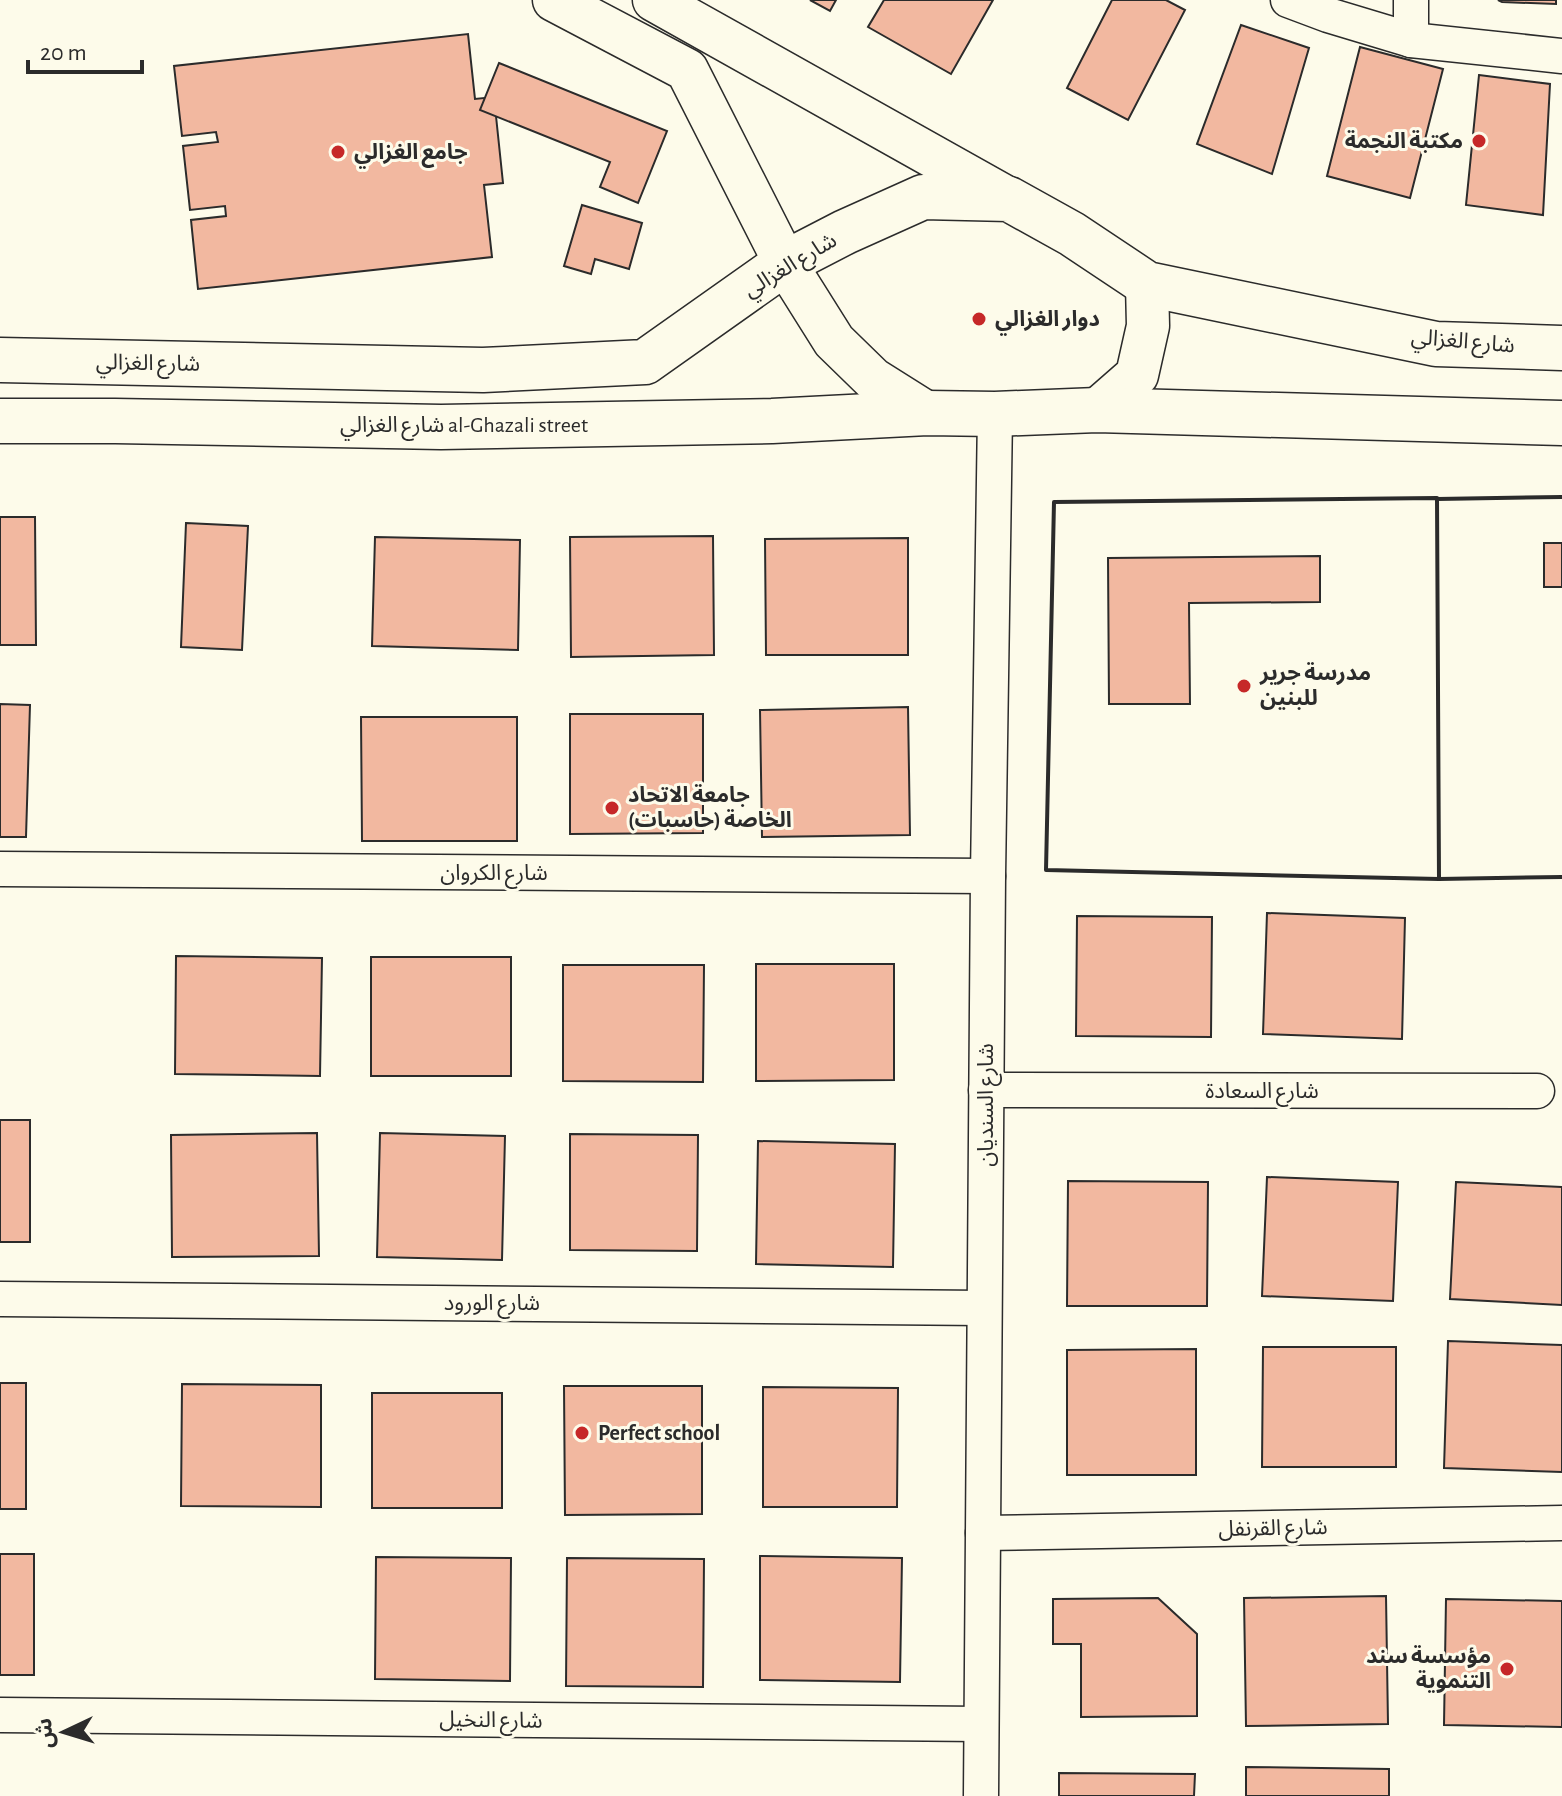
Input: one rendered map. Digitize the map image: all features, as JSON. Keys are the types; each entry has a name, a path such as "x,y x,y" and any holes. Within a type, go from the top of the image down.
{"main road":[{"name":"شارع الغزالي","path":"0,360 483,370 645,362 785,263 923,197 1009,199 1072,234 1147,284 1436,344 1562,348"},
{"path":"927,413 1097,410 1562,423"},
{"name":"شارع الغزالي al-Ghazali street","path":"0,421 441,427 772,421 927,413"}],"street":[{"path":"554,0 687,70 785,263 834,341 873,379 927,413"},
{"path":"654,0 1009,199"},
{"path":"1288,0 1411,40 1562,56"},
{"path":"1411,0 1411,40"},
{"path":"1097,410 1137,375 1148,326 1147,284"},
{"name":"شارع السنديان","path":"981,1796 995,414"},
{"name":"شارع الكروان","path":"0,869 988,876"},
{"name":"شارع السعادة","path":"986,1090 1537,1091"},
{"name":"شارع الورود","path":"0,1299 984,1308"},
{"name":"شارع القرنفل","path":"983,1533 1562,1523"},
{"name":"شارع النخيل","path":"0,1715 981,1724"}],"building":[{"path":"810,0 836,0 830,11"},
{"path":"884,0 993,0 951,74 868,27"},
{"path":"1112,0 1166,0 1185,10 1128,120 1067,88"},
{"path":"1498,0 1556,0 1556,4 1502,2"},
{"path":"1241,25 1309,48 1272,174 1197,144"},
{"name":"جامع الغزالي","path":"468,34 475,99 494,97 503,183 484,185 492,257 198,289 191,220 226,216 225,206 190,210 183,146 218,142 216,132 182,136 174,66"},
{"path":"1360,47 1443,69 1410,198 1327,176"},
{"path":"499,63 667,131 638,203 600,187 610,162 480,110"},
{"path":"1479,75 1550,84 1543,215 1466,205"},
{"path":"582,205 642,223 629,269 595,259 591,274 564,266"},
{"path":"0,517 35,517 36,645 0,645"},
{"path":"186,523 248,526 242,650 181,647"},
{"path":"713,536 714,655 571,657 570,537"},
{"path":"375,537 520,540 518,650 372,646"},
{"path":"908,538 908,655 766,655 765,539"},
{"path":"1544,543 1562,543 1562,587 1544,587"},
{"path":"1320,556 1320,602 1189,603 1190,704 1109,704 1108,558"},
{"path":"0,704 30,705 26,837 0,837"},
{"path":"908,707 910,835 762,837 760,710"},
{"path":"570,714 703,714 703,833 570,834"},
{"path":"361,717 517,717 517,841 362,841"},
{"path":"1267,913 1405,918 1402,1039 1263,1034"},
{"path":"1077,916 1212,917 1211,1037 1076,1036"},
{"path":"176,956 322,958 320,1076 175,1074"},
{"path":"371,957 511,957 511,1076 371,1076"},
{"path":"756,964 894,964 894,1080 756,1081"},
{"path":"563,965 704,965 703,1082 563,1081"},
{"path":"0,1120 30,1120 30,1242 0,1242"},
{"path":"317,1133 319,1256 172,1257 171,1135"},
{"path":"380,1133 505,1136 502,1260 377,1257"},
{"path":"570,1134 698,1135 697,1251 570,1250"},
{"path":"758,1141 895,1144 893,1267 756,1264"},
{"path":"1267,1177 1398,1182 1393,1301 1262,1296"},
{"path":"1068,1181 1208,1182 1207,1306 1067,1306"},
{"path":"1456,1182 1562,1187 1562,1305 1450,1299"},
{"path":"1448,1341 1562,1345 1562,1472 1444,1468"},
{"path":"1263,1347 1396,1347 1396,1467 1262,1467"},
{"path":"1196,1349 1196,1475 1067,1475 1067,1350"},
{"path":"0,1383 26,1383 26,1509 0,1509"},
{"path":"182,1384 321,1385 321,1507 181,1506"},
{"path":"564,1386 702,1386 702,1514 565,1515"},
{"path":"763,1387 898,1388 897,1507 763,1507"},
{"path":"372,1393 502,1393 502,1508 372,1508"},
{"path":"0,1554 34,1554 34,1675 0,1675"},
{"path":"760,1556 902,1558 900,1682 760,1680"},
{"path":"376,1557 511,1558 510,1681 375,1679"},
{"path":"567,1558 704,1559 703,1687 566,1686"},
{"path":"1386,1596 1388,1724 1246,1726 1244,1598"},
{"path":"1158,1598 1197,1634 1197,1716 1081,1717 1081,1644 1053,1644 1053,1599"},
{"path":"1446,1599 1562,1601 1562,1727 1444,1725"},
{"path":"1246,1767 1389,1769 1389,1796 1246,1796"},
{"path":"1059,1773 1195,1774 1194,1796 1059,1796"}],"wall":[{"path":"1437,499 1562,497"},
{"path":"1439,879 1437,498 1054,502 1046,870 1439,879 1562,877"}],"place":[{"name":"مكتبة النجمة","path":"1479,141"},
{"name":"جامع الغزالي","path":"338,152"},
{"name":"دوار الغزالي","path":"979,319"},
{"name":"مدرسة جرير للبنين","path":"1244,686"},
{"name":"جامعة الاتحاد الخاصة (حاسبات)","path":"612,808"},
{"name":"Perfect school","path":"582,1433"},
{"name":"مؤسسة سند التنموية","path":"1507,1669"}]}
